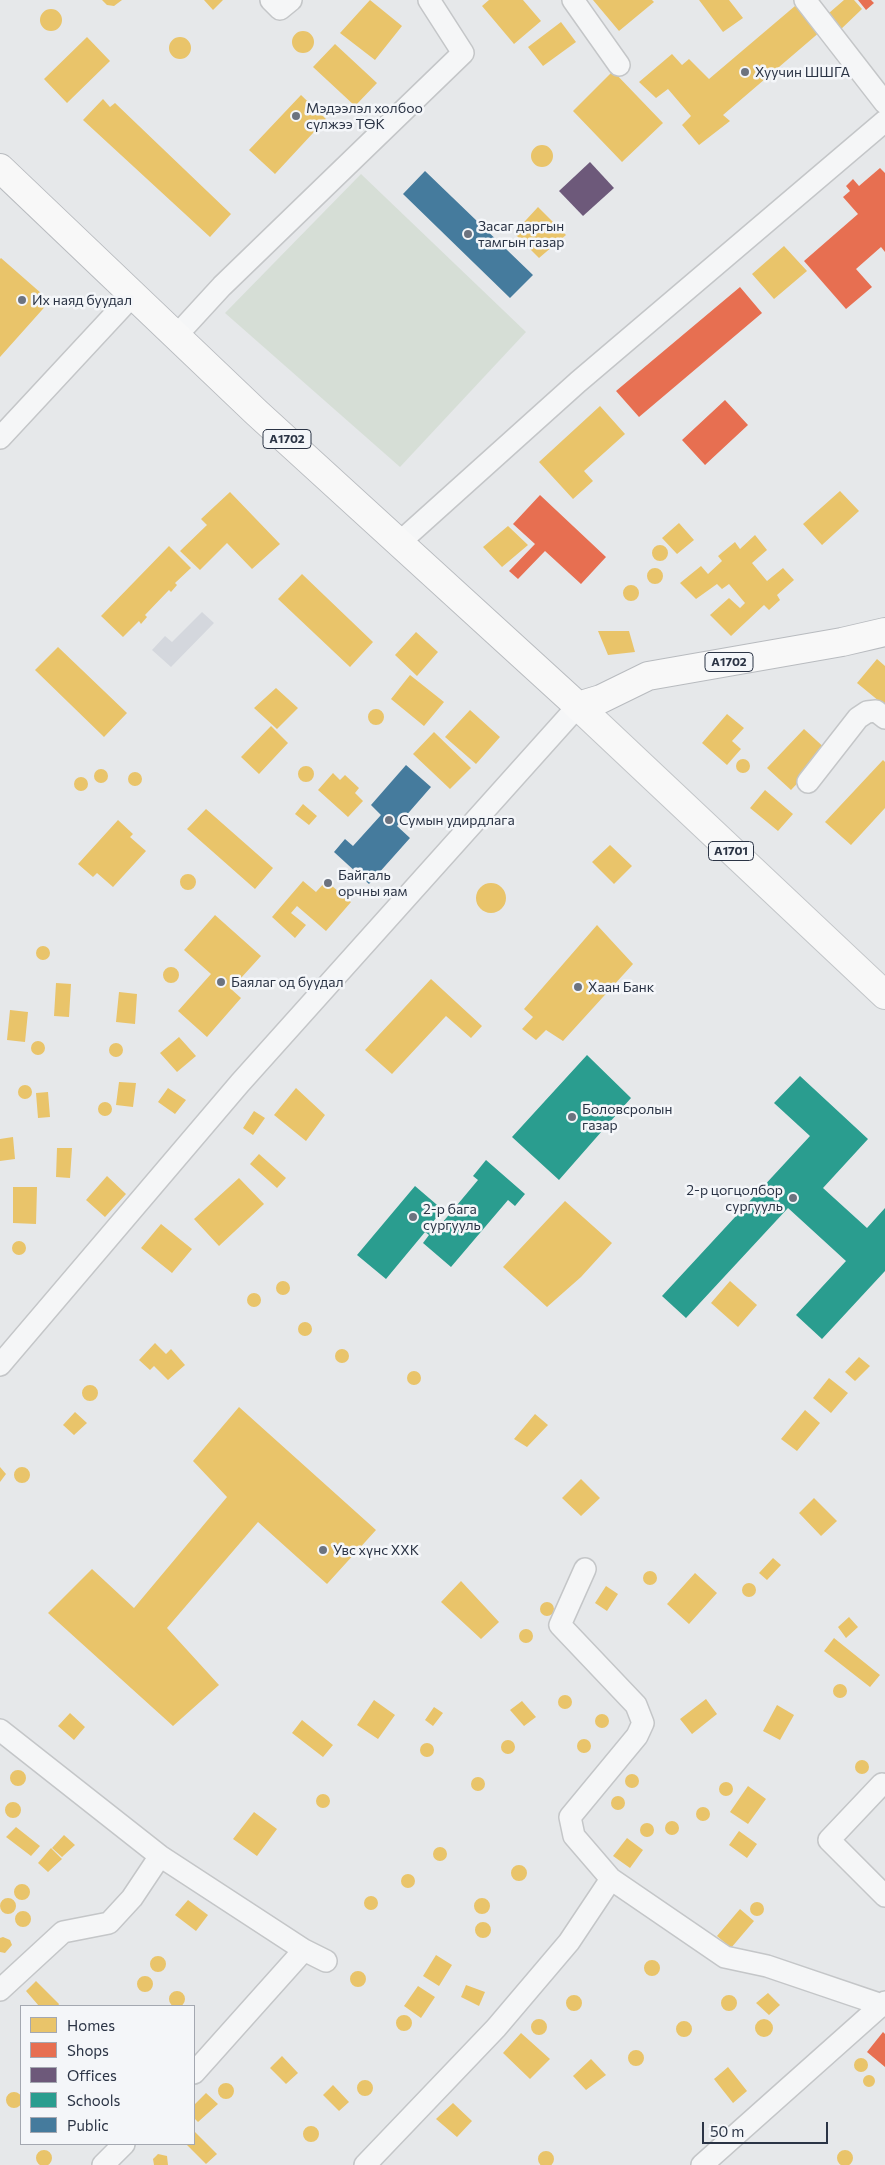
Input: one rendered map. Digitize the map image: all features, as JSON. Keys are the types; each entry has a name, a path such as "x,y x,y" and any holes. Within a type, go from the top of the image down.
{"main road":[{"name":"A1702","path":"0,168 132,296 176,335 257,413 578,706 601,698 648,676 842,642 885,632"},
{"name":"A1701","path":"578,706 885,995"}],"street":[{"path":"271,0 280,9 291,0"},
{"path":"176,335 222,286 463,53 429,0"},
{"path":"573,0 619,65"},
{"path":"805,0 885,103"},
{"path":"400,542 578,382 885,121"},
{"path":"0,438 132,296"},
{"path":"0,1365 240,1083 578,706"},
{"path":"808,782 858,718 867,712 876,711 885,718"},
{"path":"585,1569 560,1625 636,1705 643,1723 637,1736 570,1818 574,1836 611,1879 725,1957 767,1966 884,2004"},
{"path":"2,1735 160,1856 304,1950 326,1961"},
{"path":"882,1784 829,1840 885,1896"},
{"path":"0,1990 63,1932 109,1923 136,1892 160,1856"},
{"path":"365,2165 496,2028 569,1942 611,1879"},
{"path":"195,2073 304,1950"},
{"path":"702,2165 884,2004"},
{"path":"103,2165 123,2145"}],"shaded area":[{"path":"361,174 526,332 400,467 225,313"},
{"path":"202,612 214,623 171,667 152,650 165,636 172,642"}],"building: Homes":[{"path":"102,0 122,0 114,6 107,5"},
{"path":"204,0 223,0 213,10"},
{"path":"370,0 402,26 375,60 340,33"},
{"path":"489,0 523,0 541,21 514,44 482,6"},
{"path":"593,0 652,0 654,2 619,31"},
{"path":"699,0 729,0 743,18 723,32"},
{"path":"844,0 854,0 862,9 838,32 825,9 829,13"},
{"name":"Хуучин ШШГА","path":"795,6 821,31 723,115 730,121 699,145 682,125 691,116 668,89 656,98 639,82 672,54 682,65 689,59 709,79"},
{"path":"51,9 59,12 62,20 59,28 51,31 43,28 40,20 43,12"},
{"path":"561,22 576,42 543,66 528,47"},
{"path":"303,31 311,34 314,42 311,50 303,53 295,50 292,42 295,34"},
{"path":"87,37 110,61 67,103 44,79"},
{"path":"180,37 188,40 191,48 188,56 180,59 172,56 169,48 172,40"},
{"path":"335,44 377,83 355,106 313,67"},
{"path":"613,71 663,123 622,162 573,111"},
{"path":"301,95 326,119 275,174 249,150"},
{"path":"103,99 110,107 115,103 231,214 210,237 83,120"},
{"path":"542,145 550,148 553,156 550,164 542,167 534,164 531,156 534,148"},
{"path":"538,207 566,235 539,258 514,233"},
{"path":"784,246 807,271 774,299 752,274"},
{"path":"0,259 50,301 0,357"},
{"path":"600,406 625,434 584,471 593,481 573,499 539,462"},
{"path":"840,491 859,511 822,545 803,524"},
{"path":"230,492 280,544 252,569 227,543 200,570 180,551 207,525 201,519"},
{"path":"679,523 694,540 677,554 662,538"},
{"path":"508,526 528,545 502,567 483,547"},
{"path":"755,535 767,550 752,563 767,581 783,568 794,580 777,595 780,600 769,610 764,605 731,636 710,615 729,598 740,608 745,603 729,584 722,589 717,584 696,599 680,583 701,566 708,574 722,561 718,556 735,542 740,549"},
{"path":"660,545 666,547 668,553 666,559 660,561 654,559 652,553 654,547"},
{"path":"169,546 191,568 175,583 177,585 171,592 169,590 145,615 147,617 141,624 139,621 123,637 101,616"},
{"path":"655,568 661,570 663,576 661,582 655,584 649,582 647,576 649,570"},
{"path":"302,574 373,642 350,667 278,599"},
{"path":"631,585 637,587 639,593 637,599 631,601 625,599 623,593 625,587"},
{"path":"598,631 629,631 635,652 608,655"},
{"path":"416,632 438,652 417,676 395,655"},
{"path":"58,647 127,713 104,737 35,670"},
{"path":"877,659 885,666 885,706 857,683"},
{"path":"410,675 444,702 424,726 391,699"},
{"path":"276,688 298,708 277,729 254,708"},
{"path":"376,709 382,711 384,717 382,723 376,725 370,723 368,717 370,711"},
{"path":"470,710 500,737 476,764 445,737"},
{"path":"727,714 744,728 732,741 741,749 727,765 702,743"},
{"path":"271,726 288,743 259,774 241,757"},
{"path":"804,729 828,751 791,790 767,768"},
{"path":"434,732 471,768 450,789 413,754"},
{"path":"740,759 746,759 750,766 746,773 740,773 736,769 736,763"},
{"path":"883,760 885,762 885,808 851,845 825,822"},
{"path":"306,766 312,768 314,774 312,780 306,782 300,780 298,774 300,768"},
{"path":"98,769 104,769 108,776 104,783 98,783 94,779 94,773"},
{"path":"132,772 138,772 142,779 138,786 132,786 128,782 128,776"},
{"path":"333,773 340,780 345,775 359,788 355,793 363,801 348,817 318,790"},
{"path":"78,777 84,777 88,784 84,791 78,791 74,787 74,781"},
{"path":"765,790 793,814 778,831 750,808"},
{"path":"303,804 317,816 309,825 295,814"},
{"path":"206,809 273,868 255,889 187,829"},
{"path":"118,820 133,834 130,837 146,851 113,887 97,873 93,877 78,864"},
{"path":"610,845 632,866 614,884 592,862"},
{"path":"188,874 194,876 196,882 194,888 188,890 182,888 180,882 182,876"},
{"path":"303,881 316,892 326,881 351,902 326,931 297,906 291,913 306,925 295,938 272,917"},
{"path":"491,883 497,884 505,892 505,904 497,912 491,913 485,912 477,904 476,898 477,892 485,884"},
{"name":"Баялаг од буудал","path":"215,915 261,956 231,989 241,998 207,1037 178,1011 211,974 184,950"},
{"name":"Хаан Банк","path":"597,925 633,964 563,1041 546,1030 536,1040 522,1029 533,1017 524,1009"},
{"path":"40,946 46,946 50,953 46,960 40,960 36,956 36,950"},
{"path":"171,967 177,969 179,975 177,981 171,983 165,981 163,975 165,969"},
{"path":"431,979 482,1026 471,1038 446,1016 392,1074 365,1050"},
{"path":"56,983 71,984 69,1017 54,1016"},
{"path":"119,992 137,994 135,1024 116,1022"},
{"path":"10,1010 28,1012 25,1042 7,1040"},
{"path":"179,1037 196,1056 177,1072 160,1053"},
{"path":"35,1041 41,1041 45,1048 41,1055 35,1055 31,1051 31,1045"},
{"path":"113,1043 119,1043 123,1050 119,1057 113,1057 109,1053 109,1047"},
{"path":"119,1082 136,1083 133,1107 116,1105"},
{"path":"22,1085 28,1085 32,1092 28,1099 22,1099 18,1095 18,1089"},
{"path":"168,1088 186,1100 175,1114 158,1102"},
{"path":"296,1088 325,1115 306,1141 274,1115"},
{"path":"48,1092 50,1117 38,1118 36,1093"},
{"path":"102,1102 108,1102 112,1109 108,1116 102,1116 98,1112 98,1106"},
{"path":"254,1111 265,1118 253,1135 243,1128"},
{"path":"13,1137 15,1159 0,1161 0,1139"},
{"path":"57,1148 72,1148 70,1178 56,1177"},
{"path":"259,1154 286,1178 277,1188 250,1164"},
{"path":"107,1176 126,1194 105,1217 86,1200"},
{"path":"239,1178 264,1204 219,1246 194,1219"},
{"path":"13,1187 37,1187 36,1224 13,1223"},
{"path":"565,1201 612,1243 581,1277 547,1307 503,1267"},
{"path":"161,1224 192,1249 172,1273 141,1248"},
{"path":"16,1241 22,1241 26,1248 22,1255 16,1255 12,1251 12,1245"},
{"path":"280,1281 286,1281 290,1288 286,1295 280,1295 276,1291 276,1285"},
{"path":"730,1281 757,1305 738,1327 711,1303"},
{"path":"251,1293 257,1293 261,1300 257,1307 251,1307 247,1303 247,1297"},
{"path":"302,1322 308,1322 312,1329 308,1336 302,1336 298,1332 298,1326"},
{"path":"155,1343 166,1354 171,1349 185,1365 168,1380 154,1366 150,1370 139,1360"},
{"path":"339,1349 345,1349 349,1356 345,1363 339,1363 335,1359 335,1353"},
{"path":"859,1357 870,1366 855,1381 845,1372"},
{"path":"411,1371 417,1371 421,1378 417,1385 411,1385 407,1381 407,1375"},
{"path":"829,1378 848,1393 831,1413 813,1398"},
{"path":"90,1385 96,1387 98,1393 96,1399 90,1401 84,1399 82,1393 84,1387"},
{"name":"Увс хүнс ХХК","path":"239,1407 376,1530 327,1584 258,1522 167,1628 219,1685 173,1726 48,1613 92,1569 134,1608 227,1497 193,1461"},
{"path":"805,1410 820,1423 797,1451 781,1439"},
{"path":"75,1412 87,1423 74,1435 63,1425"},
{"path":"535,1414 548,1425 527,1447 514,1439"},
{"path":"0,1467 6,1474 0,1482"},
{"path":"22,1467 28,1469 30,1475 28,1481 22,1483 16,1481 14,1475 16,1469"},
{"path":"581,1479 600,1498 581,1516 562,1498"},
{"path":"814,1498 837,1521 821,1536 799,1513"},
{"path":"773,1558 781,1565 767,1580 759,1573"},
{"path":"647,1571 653,1571 657,1578 653,1585 647,1585 643,1581 643,1575"},
{"path":"695,1573 717,1593 689,1624 667,1604"},
{"path":"461,1581 499,1622 481,1639 441,1602"},
{"path":"746,1583 752,1583 756,1590 752,1597 746,1597 742,1593 742,1587"},
{"path":"606,1586 618,1594 607,1611 595,1603"},
{"path":"544,1602 550,1602 554,1609 550,1616 544,1616 540,1612 540,1606"},
{"path":"849,1617 858,1627 846,1638 838,1627"},
{"path":"523,1629 529,1629 533,1636 529,1643 523,1643 519,1639 519,1633"},
{"path":"834,1638 880,1675 870,1687 824,1651"},
{"path":"837,1684 843,1684 847,1691 843,1698 837,1698 833,1694 833,1688"},
{"path":"562,1695 568,1695 572,1702 568,1709 562,1709 558,1705 558,1699"},
{"path":"706,1699 717,1714 692,1734 680,1719"},
{"path":"374,1700 395,1715 378,1739 357,1725"},
{"path":"522,1701 536,1717 524,1726 510,1710"},
{"path":"777,1705 794,1715 780,1740 763,1731"},
{"path":"434,1707 443,1713 433,1726 425,1720"},
{"path":"70,1713 85,1727 74,1740 58,1726"},
{"path":"599,1714 605,1714 609,1721 605,1728 599,1728 595,1724 595,1718"},
{"path":"302,1720 333,1745 323,1757 292,1733"},
{"path":"581,1739 587,1739 591,1746 587,1753 581,1753 577,1749 577,1743"},
{"path":"505,1740 511,1740 515,1747 511,1754 505,1754 501,1750 501,1744"},
{"path":"424,1743 430,1743 434,1750 430,1757 424,1757 420,1753 420,1747"},
{"path":"859,1760 865,1760 869,1767 865,1774 859,1774 855,1770 855,1764"},
{"path":"18,1770 24,1772 26,1778 24,1784 18,1786 12,1784 10,1778 12,1772"},
{"path":"629,1774 635,1774 639,1781 635,1788 629,1788 625,1784 625,1778"},
{"path":"475,1777 481,1777 485,1784 481,1791 475,1791 471,1787 471,1781"},
{"path":"723,1782 729,1782 733,1789 729,1796 723,1796 719,1792 719,1786"},
{"path":"748,1786 766,1799 748,1824 730,1812"},
{"path":"320,1794 326,1794 330,1801 326,1808 320,1808 316,1804 316,1798"},
{"path":"615,1796 621,1796 625,1803 621,1810 615,1810 611,1806 611,1800"},
{"path":"13,1802 19,1804 21,1810 19,1816 13,1818 7,1816 5,1810 7,1804"},
{"path":"700,1807 706,1807 710,1814 706,1821 700,1821 696,1817 696,1811"},
{"path":"254,1812 277,1829 257,1856 233,1839"},
{"path":"669,1821 675,1821 679,1828 675,1835 669,1835 665,1831 665,1825"},
{"path":"644,1823 650,1823 654,1830 650,1837 644,1837 640,1833 640,1827"},
{"path":"16,1827 40,1846 31,1856 6,1837"},
{"path":"739,1831 757,1844 747,1858 729,1845"},
{"path":"64,1835 75,1845 62,1857 52,1848"},
{"path":"627,1838 643,1850 630,1868 613,1856"},
{"path":"437,1847 443,1847 447,1854 443,1861 437,1861 433,1857 433,1851"},
{"path":"51,1848 62,1859 48,1872 38,1863"},
{"path":"519,1865 525,1867 527,1873 525,1879 519,1881 513,1879 511,1873 513,1867"},
{"path":"405,1874 411,1874 415,1881 411,1888 405,1888 401,1884 401,1878"},
{"path":"22,1884 28,1886 30,1892 28,1898 22,1900 16,1898 14,1892 16,1886"},
{"path":"368,1896 374,1896 378,1903 374,1910 368,1910 364,1906 364,1900"},
{"path":"8,1898 14,1900 16,1906 14,1912 8,1914 2,1912 0,1906 2,1900"},
{"path":"482,1898 488,1900 490,1906 488,1912 482,1914 476,1912 474,1906 476,1900"},
{"path":"188,1900 208,1915 196,1931 175,1915"},
{"path":"754,1902 760,1902 764,1909 760,1916 754,1916 750,1912 750,1906"},
{"path":"740,1909 754,1921 731,1948 717,1936"},
{"path":"23,1911 29,1913 31,1919 29,1925 23,1927 17,1925 15,1919 17,1913"},
{"path":"483,1922 489,1924 491,1930 489,1936 483,1938 477,1936 475,1930 477,1924"},
{"path":"3,1937 10,1940 12,1945 5,1953 0,1952 0,1938"},
{"path":"436,1955 452,1965 439,1986 423,1976"},
{"path":"158,1956 164,1958 166,1964 164,1970 158,1972 152,1970 150,1964 152,1958"},
{"path":"652,1960 658,1962 660,1968 658,1974 652,1976 646,1974 644,1968 646,1962"},
{"path":"358,1971 364,1973 366,1979 364,1985 358,1987 352,1985 350,1979 352,1973"},
{"path":"145,1976 151,1978 153,1984 151,1990 145,1992 139,1990 137,1984 139,1978"},
{"path":"36,1981 59,2004 38,2005 26,1991"},
{"path":"466,1985 485,1992 479,2006 461,1997"},
{"path":"418,1986 435,1997 421,2018 404,2006"},
{"path":"177,1991 183,1993 183,2005 171,2005 169,1999 171,1993"},
{"path":"768,1993 780,2005 769,2015 756,2003"},
{"path":"574,1995 580,1997 582,2003 580,2009 574,2011 568,2009 566,2003 568,1997"},
{"path":"729,1995 735,1997 737,2003 735,2009 729,2011 723,2009 721,2003 723,1997"},
{"path":"404,2015 410,2017 412,2023 410,2029 404,2031 398,2029 396,2023 398,2017"},
{"path":"539,2019 545,2021 547,2027 545,2033 539,2035 533,2033 531,2027 533,2021"},
{"path":"764,2019 770,2022 773,2028 770,2034 764,2037 758,2034 755,2028 758,2022"},
{"path":"684,2021 690,2023 692,2029 690,2035 684,2037 678,2035 676,2029 678,2023"},
{"path":"521,2033 550,2059 530,2079 503,2053"},
{"path":"636,2050 642,2052 644,2058 642,2064 636,2066 630,2064 628,2058 630,2052"},
{"path":"282,2056 298,2073 286,2084 270,2068"},
{"path":"861,2058 866,2060 868,2065 866,2070 861,2072 856,2070 854,2065 856,2060"},
{"path":"591,2059 606,2075 586,2090 573,2076"},
{"path":"728,2067 747,2091 733,2103 714,2079"},
{"path":"869,2075 875,2081 869,2087 863,2081"},
{"path":"365,2080 371,2082 373,2088 371,2094 365,2096 359,2094 357,2088 359,2082"},
{"path":"226,2083 232,2085 234,2091 232,2097 226,2099 220,2097 218,2091 220,2085"},
{"path":"333,2085 349,2102 339,2111 323,2095"},
{"path":"206,2093 218,2104 198,2122 195,2119 195,2104"},
{"path":"8,2094 20,2094 20,2106 14,2108 8,2106 6,2100"},
{"path":"453,2103 472,2121 457,2137 436,2119"},
{"path":"311,2126 317,2128 319,2134 317,2140 311,2142 305,2140 303,2134 305,2128"},
{"path":"195,2132 217,2154 206,2164 187,2145 195,2145"},
{"path":"44,2150 50,2152 52,2158 50,2164 44,2166 38,2164 36,2158 38,2152"},
{"path":"845,2150 851,2152 853,2158 851,2164 845,2166 839,2164 837,2158 839,2152"},
{"path":"543,2151 549,2151 554,2156 554,2162 550,2166 542,2166 538,2162 538,2156"},
{"path":"158,2154 167,2156 168,2165 154,2165 153,2159"}],"building: Shops":[{"path":"858,0 871,0 874,3 866,10"},
{"path":"880,168 885,173 885,252 881,247 856,269 872,287 846,309 804,261 858,214 843,197 850,191 846,186 853,179 859,186"},
{"path":"740,287 762,313 639,417 616,391"},
{"path":"725,400 748,425 705,465 682,440"},
{"path":"540,495 606,557 581,584 545,551 518,579 509,571 535,544 513,524"},
{"path":"883,2032 885,2034 885,2067 867,2052"}],"building: Offices":[{"path":"590,162 614,188 583,216 559,191"}],"building: Schools":[{"name":"Боловсролын газар","path":"587,1055 631,1098 559,1180 512,1137"},
{"name":"2-р цогцолбор сургууль","path":"800,1076 868,1139 823,1188 867,1228 885,1208 885,1271 822,1339 796,1315 846,1261 788,1208 686,1318 662,1296 810,1136 774,1103"},
{"name":"2-р бага сургууль","path":"486,1160 525,1194 515,1206 508,1200 451,1267 423,1243 429,1235 425,1232 386,1279 357,1255 415,1186 443,1210 431,1224 437,1229 478,1180 473,1176"}],"building: Public":[{"name":"Засаг даргын тамгын газар","path":"425,171 533,275 510,298 403,194"},
{"name":"Сумын удирдлага","path":"406,765 431,787 397,826 410,838 369,884 334,852 345,839 353,846 381,815 371,805"}],"place":[{"name":"Хуучин ШШГА","path":"745,72"},
{"name":"Мэдээлэл холбоо сүлжээ ТӨК","path":"296,116"},
{"name":"Засаг даргын тамгын газар","path":"468,234"},
{"name":"Их наяд буудал","path":"22,300"},
{"name":"Сумын удирдлага","path":"389,820"},
{"name":"Байгаль орчны яам","path":"328,883"},
{"name":"Баялаг од буудал","path":"221,982"},
{"name":"Хаан Банк","path":"578,987"},
{"name":"Боловсролын газар","path":"572,1117"},
{"name":"2-р цогцолбор сургууль","path":"793,1198"},
{"name":"2-р бага сургууль","path":"413,1217"},
{"name":"Увс хүнс ХХК","path":"323,1550"}]}
